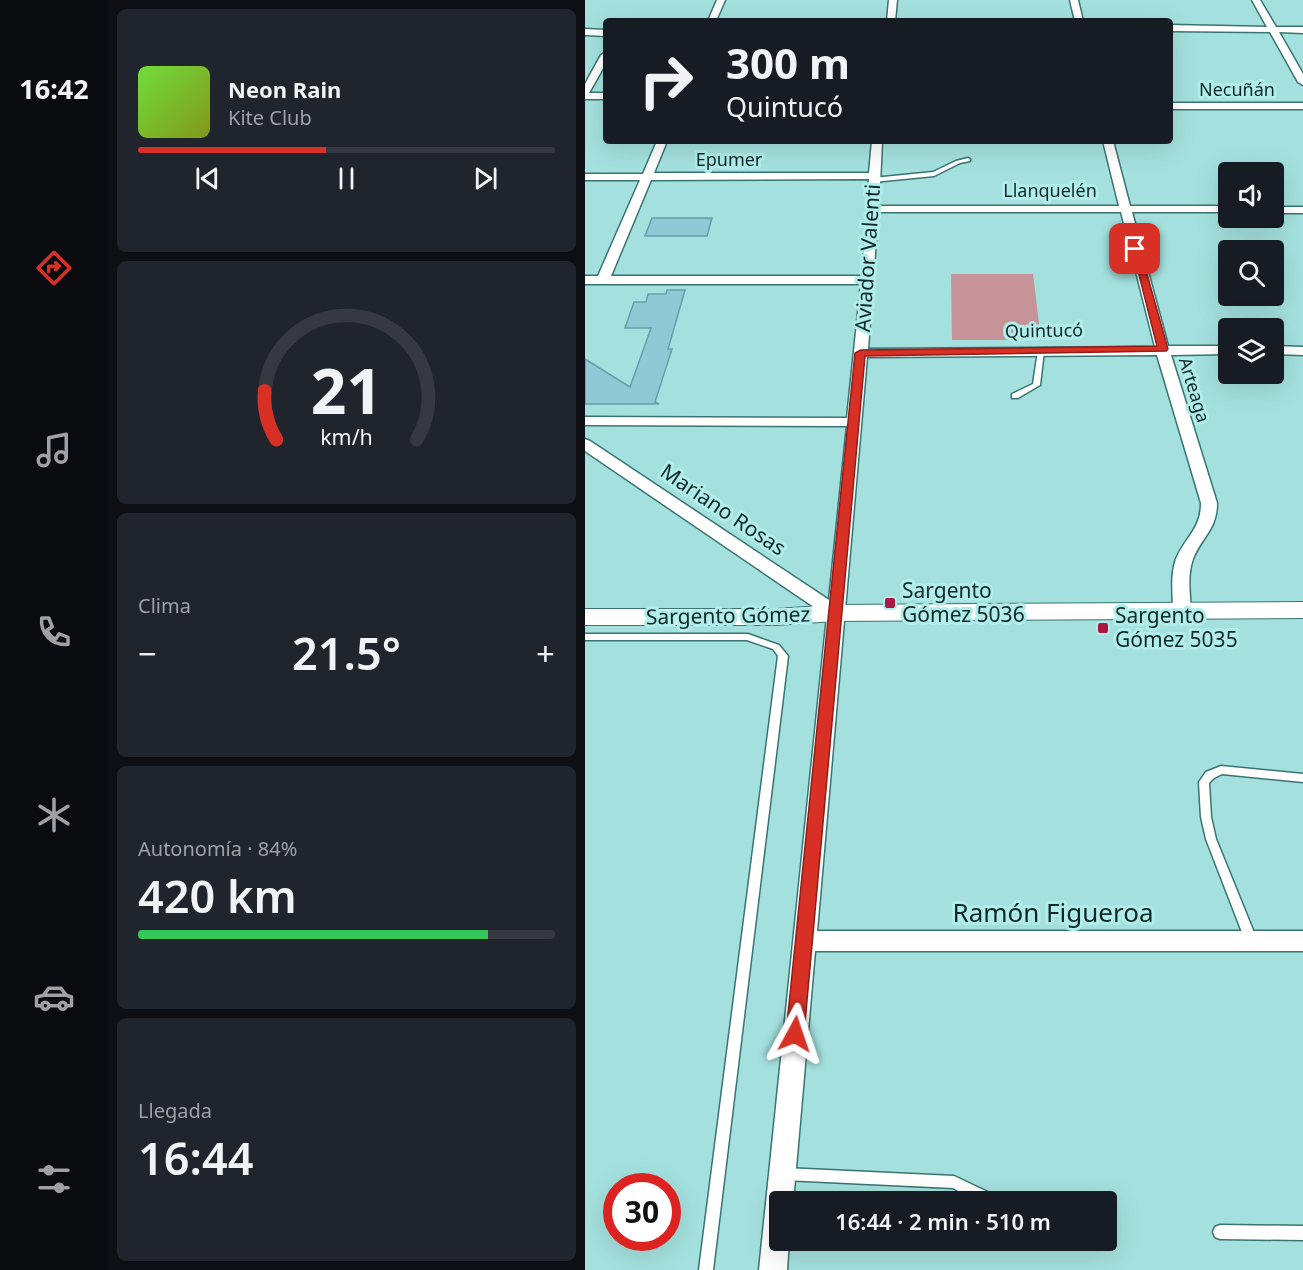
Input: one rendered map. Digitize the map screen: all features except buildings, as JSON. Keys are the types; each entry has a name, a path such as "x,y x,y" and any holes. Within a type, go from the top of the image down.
{"main road":[{"name":"Sargento Gómez","path":"585,617 776,617 835,613 1303,610"}],"street":[{"path":"713,18 721,0"},
{"path":"891,18 893,0"},
{"path":"1074,0 1078,18"},
{"path":"1256,0 1303,82"},
{"path":"1173,28 1303,30"},
{"path":"585,32 603,33"},
{"path":"585,92 603,60"},
{"path":"585,96 603,96"},
{"name":"Necuñán","path":"1173,106 1303,106"},
{"path":"603,280 661,144"},
{"name":"Aviador Valenti","path":"773,1270 855,422 868,280 877,144"},
{"name":"Arteaga","path":"1109,144 1124,209 1163,349 1209,503 1208,523 1185,557 1182,570 1182,611"},
{"name":"Epumer","path":"585,177 873,178"},
{"name":"Llanquelén","path":"872,209 1218,209"},
{"path":"1284,210 1303,210"},
{"path":"585,280 868,280"},
{"name":"Quintucó","path":"861,353 1218,350"},
{"path":"1284,351 1303,351"},
{"path":"585,421 855,422"},
{"name":"Mariano Rosas","path":"585,444 835,613"},
{"name":"Ramón Figueroa","path":"804,941 1303,941"}],"lane":[{"path":"873,178 934,174 958,162 968,160"},
{"path":"1015,396 1036,386 1041,351"},
{"path":"585,637 748,637 776,647 783,656 706,1270"},
{"path":"1251,941 1211,839 1206,817 1204,782 1210,775 1221,770 1303,778"},
{"path":"782,1174 954,1182 972,1191"},
{"path":"1220,1232 1303,1233"}],"shaded area":[{"path":"951,274 1033,274 1041,340 952,340"}],"place":[{"name":"Sargento Gómez 5036","path":"890,603"},
{"name":"Sargento Gómez 5035","path":"1103,628"}],"route":[{"path":"795,1034 861,353 1163,349 1135,249"}]}
